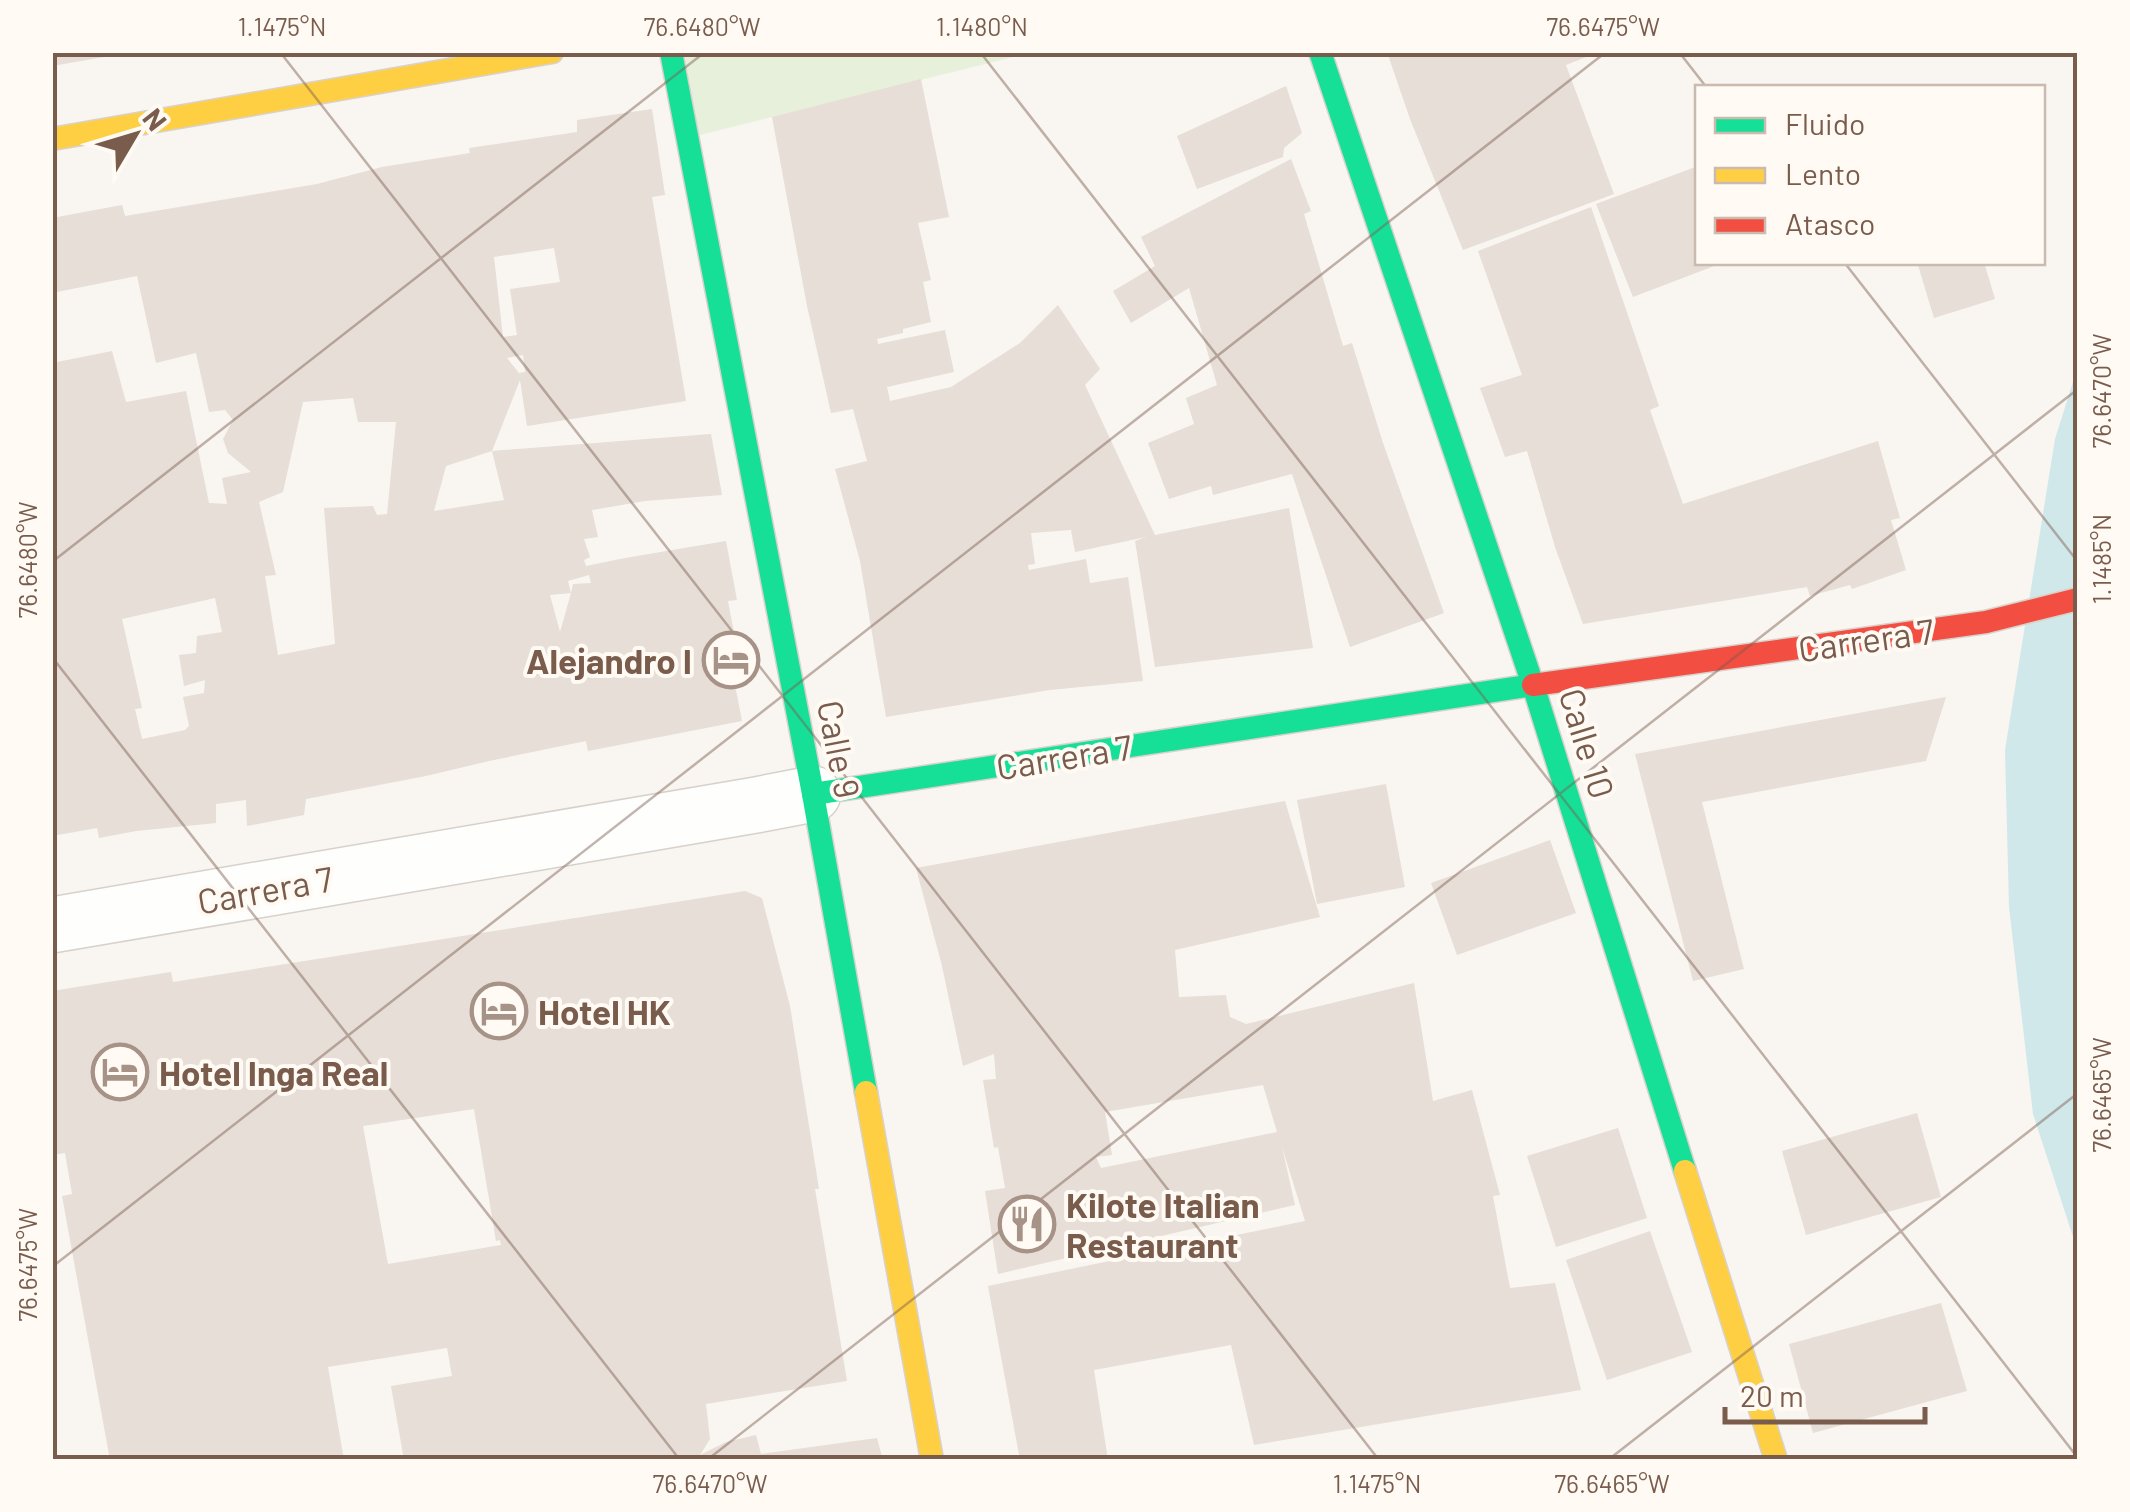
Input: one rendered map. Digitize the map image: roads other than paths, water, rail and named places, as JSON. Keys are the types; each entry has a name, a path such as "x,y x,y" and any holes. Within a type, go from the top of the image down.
{"main road":[{"path":"52,138 552,52"},
{"name":"Calle 9","path":"671,52 813,794 932,1460"},
{"name":"Calle 10","path":"1320,52 1532,685 1776,1460"},
{"name":"Carrera 7","path":"813,794 1532,685 1986,622 2078,600"}],"street":[{"name":"Carrera 7","path":"52,925 813,794"}],"water":[{"path":"2077,369 2077,1249 2033,1114 2009,907 2005,750 2055,439"}],"place":[{"name":"Alejandro I","path":"731,660"},
{"name":"Hotel HK","path":"499,1011"},
{"name":"Hotel Inga Real","path":"120,1072"},
{"name":"Kilote Italian Restaurant","path":"1027,1224"}]}
